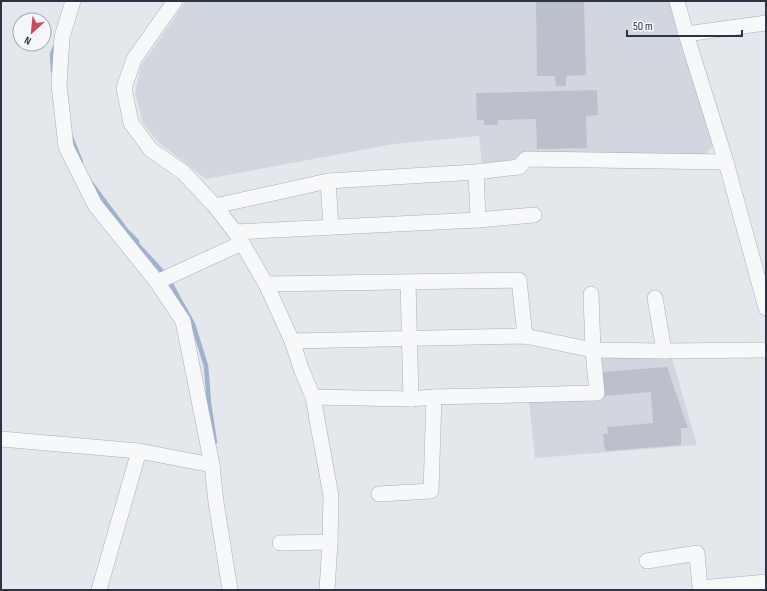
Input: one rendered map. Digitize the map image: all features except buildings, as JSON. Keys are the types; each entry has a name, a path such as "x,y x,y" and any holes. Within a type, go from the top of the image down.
{"street":[{"path":"73,1 62,37 59,84 66,147 95,205 158,282 183,321 212,465 216,502 230,590"},
{"path":"175,1 134,59 124,88 130,123 151,150 183,172 215,206 239,237 266,284 292,341 313,397 331,496 327,590"},
{"path":"677,1 726,162 766,308"},
{"path":"686,34 766,23"},
{"path":"215,206 328,181 476,172 519,167 526,158 726,162"},
{"path":"476,172 478,220"},
{"path":"328,181 331,227"},
{"path":"158,282 239,237 331,227 478,220 534,215"},
{"path":"266,284 519,280 525,336"},
{"path":"408,282 411,399"},
{"path":"313,397 411,399 434,396 597,392 593,350 591,294"},
{"path":"655,298 664,351"},
{"path":"292,341 525,336 593,350 766,350"},
{"path":"379,494 431,491 434,396"},
{"path":"1,439 139,451 212,465"},
{"path":"99,590 139,451"},
{"path":"280,543 330,542"},
{"path":"647,561 697,553 700,588 766,582"}],"shaded area":[{"path":"186,1 671,1 713,146 703,156 520,154 509,163 482,164 479,136 394,144 206,179 158,142 143,123 135,93 141,66"},
{"path":"603,357 672,358 697,445 535,458 529,401 598,399 598,360"}],"waterway":[{"path":"53,71 52,54 55,47"},
{"path":"71,137 81,162"},
{"path":"91,183 126,230 137,241 137,244 160,269 171,284 193,324 206,366 209,403 215,442"}]}
